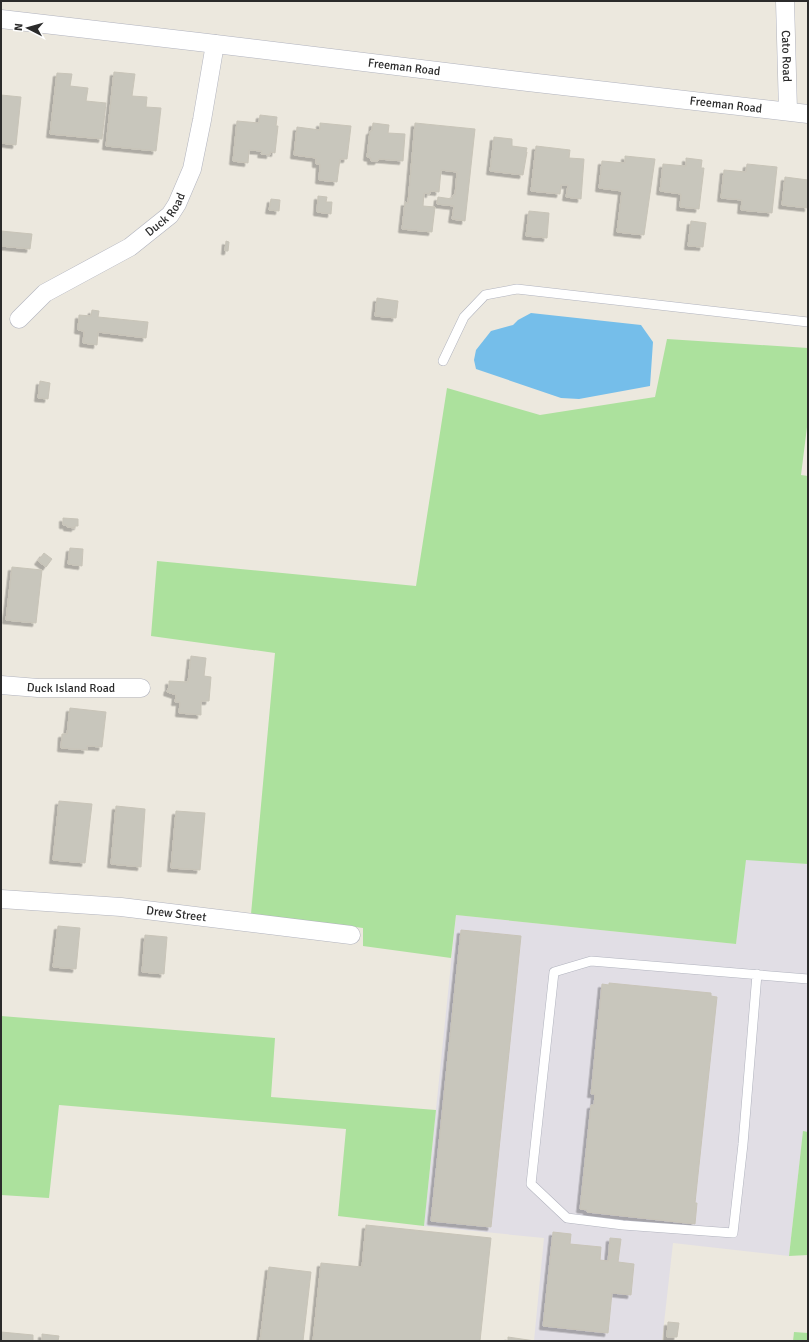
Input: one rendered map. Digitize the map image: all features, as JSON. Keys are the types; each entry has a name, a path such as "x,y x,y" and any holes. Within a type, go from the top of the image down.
{"street":[{"name":"Cato Road","path":"784,1 788,111"},
{"name":"Freeman Road","path":"1,19 808,114"},
{"name":"Duck Road","path":"20,319 45,293 130,247 170,215 177,204 192,169 215,44"},
{"name":"Duck Island Road","path":"1,685 38,688 141,688"},
{"name":"Drew Street","path":"1,899 121,907 351,935"}],"lane":[{"path":"443,361 464,317 486,295 517,289 808,322"},
{"path":"757,974 743,1144 733,1233 623,1225 567,1218 531,1184 554,972 591,961 757,974 808,979"}],"shaded area":[{"path":"746,859 808,864 808,1132 803,1132 789,1256 673,1243 662,1341 534,1341 544,1238 424,1226 456,915 736,944"}],"green space":[{"path":"667,339 808,348 808,419 801,475 808,476 808,864 746,860 736,944 456,915 451,958 363,946 363,928 251,914 275,653 151,636 157,561 416,586 447,388 540,415 655,397"},
{"path":"1,1016 275,1038 271,1097 436,1110 424,1226 338,1216 346,1129 59,1105 49,1198 1,1195"},
{"path":"803,1131 808,1132 808,1255 789,1256"},
{"path":"794,1332 808,1333 808,1341 793,1341"}],"water":[{"path":"531,313 641,325 653,342 650,386 579,399 561,398 476,369 474,360 476,350 491,331 513,325 518,320"}],"building":[{"path":"114,72 135,74 132,96 147,97 146,107 161,108 156,151 106,146"},
{"path":"57,73 72,74 70,86 88,88 86,101 106,103 102,139 50,134"},
{"path":"1,95 21,97 16,145 1,143"},
{"path":"260,115 277,117 276,126 278,126 275,153 270,152 270,155 261,154 262,151 249,150 248,163 233,161 237,121 259,123"},
{"path":"320,123 351,126 347,159 340,159 337,182 319,180 320,164 316,164 316,158 294,155 297,127 320,130"},
{"path":"373,123 389,125 388,133 405,134 403,161 379,159 378,161 371,161 371,158 367,157 370,131 372,131"},
{"path":"415,123 475,129 465,221 452,219 454,206 437,204 438,197 452,199 453,195 455,195 457,172 441,170 439,192 430,191 430,194 424,193 423,206 435,207 432,232 402,229 405,202 408,203"},
{"path":"494,137 512,139 512,146 527,148 523,175 490,171"},
{"path":"536,146 570,150 569,158 584,159 581,199 566,197 568,185 561,185 560,194 531,191"},
{"path":"625,156 655,159 644,235 617,232 622,191 599,188 602,161 625,163"},
{"path":"686,158 702,160 701,168 704,168 699,209 680,207 681,194 660,191 663,164 686,166"},
{"path":"747,164 777,167 772,213 741,210 742,200 721,198 724,170 746,172"},
{"path":"785,177 808,180 808,208 782,205"},
{"path":"318,196 327,197 326,202 332,202 331,214 317,212"},
{"path":"271,199 280,200 279,211 269,210"},
{"path":"529,211 549,213 547,238 526,236"},
{"path":"691,221 706,223 703,247 688,246"},
{"path":"1,231 32,234 30,249 1,246"},
{"path":"226,241 229,242 228,251 225,251"},
{"path":"377,298 398,301 396,318 375,316"},
{"path":"92,310 99,311 98,317 148,322 146,338 98,332 97,345 83,343 84,331 78,330 79,315 91,316"},
{"path":"40,381 50,383 48,399 38,398"},
{"path":"63,518 78,519 78,526 75,526 75,528 63,525"},
{"path":"70,548 83,549 82,566 68,564"},
{"path":"44,553 52,559 46,567 38,561"},
{"path":"12,567 42,570 36,623 6,620"},
{"path":"191,656 206,658 204,676 211,677 209,701 201,701 201,715 179,713 180,702 175,702 176,695 167,692 169,688 169,681 188,682"},
{"path":"70,708 106,712 102,747 87,746 87,750 61,748 62,734 67,734"},
{"path":"59,801 92,804 85,863 53,860"},
{"path":"116,806 145,809 141,867 111,864"},
{"path":"176,811 205,813 200,870 171,868"},
{"path":"58,926 80,928 76,969 53,967"},
{"path":"461,930 521,936 491,1227 431,1221"},
{"path":"145,935 167,937 164,974 142,972"},
{"path":"609,983 711,993 711,996 717,997 695,1203 697,1203 695,1224 587,1212 587,1210 580,1209 591,1105 594,1105 595,1094 591,1094 602,984 609,985"},
{"path":"366,1225 491,1238 480,1341 313,1341 321,1263 362,1267"},
{"path":"553,1232 571,1234 570,1244 601,1247 600,1260 608,1261 610,1238 621,1239 618,1262 634,1264 631,1295 612,1293 608,1333 543,1326"},
{"path":"269,1267 311,1272 303,1341 260,1341"},
{"path":"668,1322 679,1323 677,1337 667,1337"},
{"path":"1,1332 33,1335 33,1341 1,1341"},
{"path":"42,1334 59,1336 58,1341 42,1341"},
{"path":"508,1337 535,1341 508,1341"}]}
